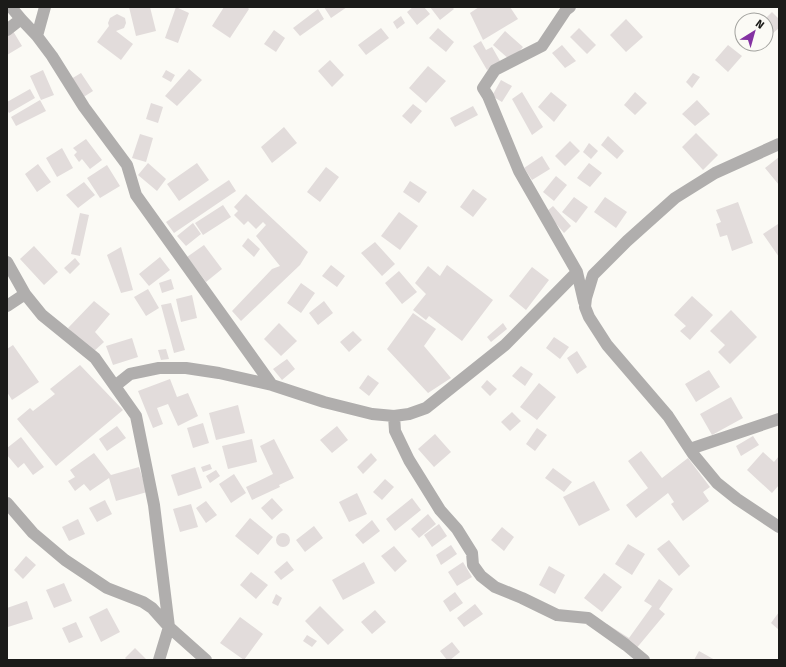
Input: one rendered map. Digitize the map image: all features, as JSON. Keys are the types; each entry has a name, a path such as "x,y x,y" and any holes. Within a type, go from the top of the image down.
{"street":[{"path":"11,7 21,20 37,36 52,56 84,107 127,165 136,194 272,385"},
{"path":"37,36 45,7"},
{"path":"570,7 566,10 542,46 495,70 483,88 488,96 519,171 577,272 585,307 589,317 607,345 668,416 690,449 717,483 737,499 779,527"},
{"path":"7,30 21,20"},
{"path":"585,307 586,298 593,275 627,241 675,198 715,173 778,145"},
{"path":"7,262 25,294 42,316 95,358 136,416 154,505 169,627 159,660"},
{"path":"115,386 130,374 153,369 186,368 219,373 272,385 324,402 372,414 394,416 409,414 426,408 505,345 577,272"},
{"path":"7,306 25,294"},
{"path":"394,416 395,431 409,460 440,510 458,529 472,553 472,565 481,576 495,587 557,615 588,618 626,644 644,660"},
{"path":"690,449 779,419"},
{"path":"7,503 33,533 65,560 107,588 143,602 152,608 169,627 206,660"}],"building":[{"path":"129,7 150,7 156,31 136,36"},
{"path":"176,7 189,13 178,43 165,38"},
{"path":"224,7 247,7 249,9 230,38 212,26"},
{"path":"324,7 347,7 331,18"},
{"path":"413,7 424,7 430,14 417,25 407,12"},
{"path":"430,7 452,7 454,9 440,20"},
{"path":"479,7 510,7 518,19 483,40 470,13"},
{"path":"318,9 324,19 300,36 293,28"},
{"path":"117,14 125,18 126,23 124,28 116,31 133,44 121,60 97,42 109,26 108,23 110,18"},
{"path":"774,14 779,19 779,28 774,32"},
{"path":"401,16 405,23 397,29 393,22"},
{"path":"626,19 643,37 626,52 610,35"},
{"path":"381,28 389,38 366,55 358,45"},
{"path":"438,28 454,42 446,52 429,38"},
{"path":"579,28 596,45 587,54 570,37"},
{"path":"274,30 285,38 276,52 264,44"},
{"path":"13,31 22,46 7,55 7,35"},
{"path":"505,31 523,47 511,61 493,45"},
{"path":"481,41 486,50 492,47 500,61 487,70 473,46"},
{"path":"562,45 576,61 565,68 552,53"},
{"path":"728,45 734,50 734,52 737,52 742,56 728,72 715,60"},
{"path":"330,60 344,75 332,87 318,71"},
{"path":"428,66 446,81 426,103 409,88"},
{"path":"189,69 202,80 177,106 165,96"},
{"path":"43,70 54,95 41,100 30,76"},
{"path":"166,70 175,75 171,82 162,77"},
{"path":"81,73 93,91 82,98 71,79"},
{"path":"693,73 700,77 692,88 686,82"},
{"path":"501,80 512,86 502,102 492,96"},
{"path":"30,89 35,98 9,113 7,110 7,102"},
{"path":"522,92 543,127 532,135 512,99"},
{"path":"551,92 567,105 554,122 538,107"},
{"path":"635,92 647,103 635,115 624,105"},
{"path":"40,100 46,111 16,126 11,117"},
{"path":"697,100 710,114 695,126 682,114"},
{"path":"151,103 163,107 158,123 146,119"},
{"path":"413,104 422,111 411,124 402,116"},
{"path":"473,106 478,115 455,127 450,118"},
{"path":"284,127 297,143 272,163 261,147"},
{"path":"696,133 718,155 703,170 682,147"},
{"path":"140,134 153,138 146,162 132,158"},
{"path":"608,136 624,151 617,159 601,145"},
{"path":"86,139 102,160 90,169 82,159 79,162 74,155 77,152 73,148"},
{"path":"570,141 580,151 565,166 555,156"},
{"path":"589,143 598,151 591,159 583,152"},
{"path":"62,148 73,168 57,177 46,158"},
{"path":"542,156 550,169 532,180 524,168"},
{"path":"779,157 779,185 765,168"},
{"path":"148,163 166,179 157,191 138,175"},
{"path":"197,163 209,180 179,201 167,184"},
{"path":"589,163 602,173 590,187 577,178"},
{"path":"38,164 51,182 37,192 25,174"},
{"path":"107,165 120,186 100,198 87,178"},
{"path":"326,167 339,177 320,202 307,192"},
{"path":"556,176 567,185 554,201 543,192"},
{"path":"229,180 236,191 174,233 166,222"},
{"path":"410,181 427,192 419,203 403,192"},
{"path":"84,182 95,195 78,208 66,195"},
{"path":"473,189 487,199 473,217 460,207"},
{"path":"246,194 308,252 300,265 241,321 232,311 272,269 280,266 256,236 266,225 263,222 256,229 248,221 244,225 234,215 238,211 234,207"},
{"path":"574,197 588,207 576,223 562,212"},
{"path":"605,197 627,212 616,228 594,212"},
{"path":"738,202 753,243 732,251 727,235 720,237 716,224 721,222 716,210"},
{"path":"223,205 231,217 203,235 195,223"},
{"path":"553,206 571,226 564,233 546,212"},
{"path":"399,212 418,226 400,250 381,236"},
{"path":"80,213 89,215 80,256 71,254"},
{"path":"193,223 201,234 186,246 177,236"},
{"path":"778,224 779,226 779,257 763,234"},
{"path":"248,238 260,249 254,257 242,246"},
{"path":"375,242 395,264 382,276 361,253"},
{"path":"204,245 222,269 206,282 187,257"},
{"path":"34,246 58,272 44,285 20,259"},
{"path":"121,247 133,290 121,293 107,255"},
{"path":"160,257 170,270 149,286 139,274"},
{"path":"75,258 80,264 70,274 64,268"},
{"path":"331,265 345,276 337,287 322,276"},
{"path":"447,265 493,300 462,341 429,316 426,320 413,310 426,294 415,283 428,266 440,276"},
{"path":"532,267 549,280 526,310 509,296"},
{"path":"399,271 417,292 402,304 385,283"},
{"path":"171,279 174,289 162,293 159,283"},
{"path":"301,283 315,293 301,313 287,303"},
{"path":"148,289 159,308 146,316 134,297"},
{"path":"192,295 197,318 181,322 176,299"},
{"path":"692,296 713,315 690,340 680,331 686,326 674,315"},
{"path":"94,301 110,314 95,332 104,342 92,353 68,328"},
{"path":"324,301 333,313 318,325 309,313"},
{"path":"171,303 185,350 174,353 161,305"},
{"path":"731,310 757,337 730,364 718,352 725,345 710,331"},
{"path":"413,313 436,329 424,346 451,378 428,393 387,349"},
{"path":"279,323 297,341 281,356 264,339"},
{"path":"503,323 507,329 491,342 487,337"},
{"path":"353,331 362,340 349,352 340,342"},
{"path":"554,337 569,347 560,359 546,348"},
{"path":"132,338 138,357 113,365 106,346"},
{"path":"13,345 39,382 12,400 7,392 7,349"},
{"path":"166,349 169,359 161,360 158,350"},
{"path":"577,351 587,367 577,374 567,358"},
{"path":"287,359 295,369 282,380 273,369"},
{"path":"80,365 123,410 56,466 17,419 30,408 33,411 55,394 50,389"},
{"path":"521,366 533,374 525,386 512,376"},
{"path":"709,370 720,387 696,402 685,384"},
{"path":"368,375 379,383 369,396 359,388"},
{"path":"170,379 177,397 188,393 198,416 178,426 168,404 157,408 163,424 153,428 138,391"},
{"path":"487,380 497,389 490,396 481,387"},
{"path":"539,383 556,397 537,420 520,407"},
{"path":"731,397 743,418 712,435 700,414"},
{"path":"238,405 245,433 216,440 209,413"},
{"path":"512,412 521,421 510,431 501,422"},
{"path":"203,423 209,443 193,448 187,428"},
{"path":"117,426 126,438 107,451 99,439"},
{"path":"337,426 348,440 332,453 320,440"},
{"path":"537,428 547,435 535,451 526,444"},
{"path":"435,434 451,452 434,467 418,449"},
{"path":"753,436 759,445 741,456 736,446"},
{"path":"21,437 44,467 33,475 24,463 18,468 7,455 7,448"},
{"path":"252,439 257,462 228,469 222,446"},
{"path":"274,439 294,478 279,485 280,487 252,500 246,487 273,474 260,446"},
{"path":"641,451 662,478 688,458 710,487 703,492 709,501 683,521 671,504 674,502 668,493 636,518 626,505 648,488 628,461"},
{"path":"763,452 774,462 779,456 779,485 772,493 747,470"},
{"path":"94,453 111,475 139,467 147,492 116,501 109,478 90,491 84,484 75,491 68,481 75,477 70,470"},
{"path":"371,453 377,460 363,474 357,467"},
{"path":"210,464 212,469 203,472 201,467"},
{"path":"195,467 202,488 178,496 171,475"},
{"path":"553,468 572,482 564,492 545,478"},
{"path":"216,470 220,476 210,483 206,476"},
{"path":"234,474 246,493 231,503 219,484"},
{"path":"385,479 394,487 382,500 373,492"},
{"path":"594,481 610,510 579,526 563,497"},
{"path":"357,493 367,514 349,522 339,502"},
{"path":"272,498 283,510 272,520 261,508"},
{"path":"412,498 421,510 395,531 386,519"},
{"path":"105,500 112,514 97,522 89,508"},
{"path":"206,501 217,515 206,523 196,508"},
{"path":"191,504 198,527 180,532 173,509"},
{"path":"428,514 436,524 419,538 411,529"},
{"path":"250,518 273,537 258,555 235,536"},
{"path":"78,519 85,534 69,541 62,527"},
{"path":"372,520 380,531 363,544 355,535"},
{"path":"439,524 447,536 432,547 424,535"},
{"path":"314,526 323,538 305,552 296,540"},
{"path":"502,527 514,537 504,551 491,540"},
{"path":"283,533 288,535 290,540 288,545 283,547 278,545 276,540 278,535"},
{"path":"669,540 690,566 679,576 657,549"},
{"path":"628,544 645,554 632,575 615,564"},
{"path":"451,545 457,554 441,565 436,555"},
{"path":"394,546 407,561 395,572 381,556"},
{"path":"26,556 36,565 23,579 14,570"},
{"path":"287,561 294,570 281,580 274,572"},
{"path":"364,562 375,583 343,600 332,580"},
{"path":"463,562 472,577 457,586 448,572"},
{"path":"549,566 565,575 555,594 539,585"},
{"path":"251,572 268,585 256,599 240,585"},
{"path":"604,573 622,587 602,612 584,598"},
{"path":"659,579 673,589 659,609 665,614 635,650 603,631 607,624 629,638 652,606 644,601"},
{"path":"64,583 72,601 54,608 46,590"},
{"path":"455,592 463,603 450,612 443,601"},
{"path":"276,594 282,598 278,606 272,603"},
{"path":"27,601 33,619 8,627 7,608"},
{"path":"475,604 483,614 464,627 457,618"},
{"path":"320,606 344,630 328,645 305,621"},
{"path":"107,608 120,632 101,642 89,617"},
{"path":"375,610 386,622 372,634 361,622"},
{"path":"779,612 779,630 771,623"},
{"path":"240,617 263,634 244,660 220,643"},
{"path":"76,622 83,637 69,643 62,628"},
{"path":"307,635 317,641 312,647 303,641"},
{"path":"452,642 460,652 450,660 447,660 440,651"},
{"path":"135,648 147,660 127,660 125,658"},
{"path":"699,651 715,660 694,660"}]}
